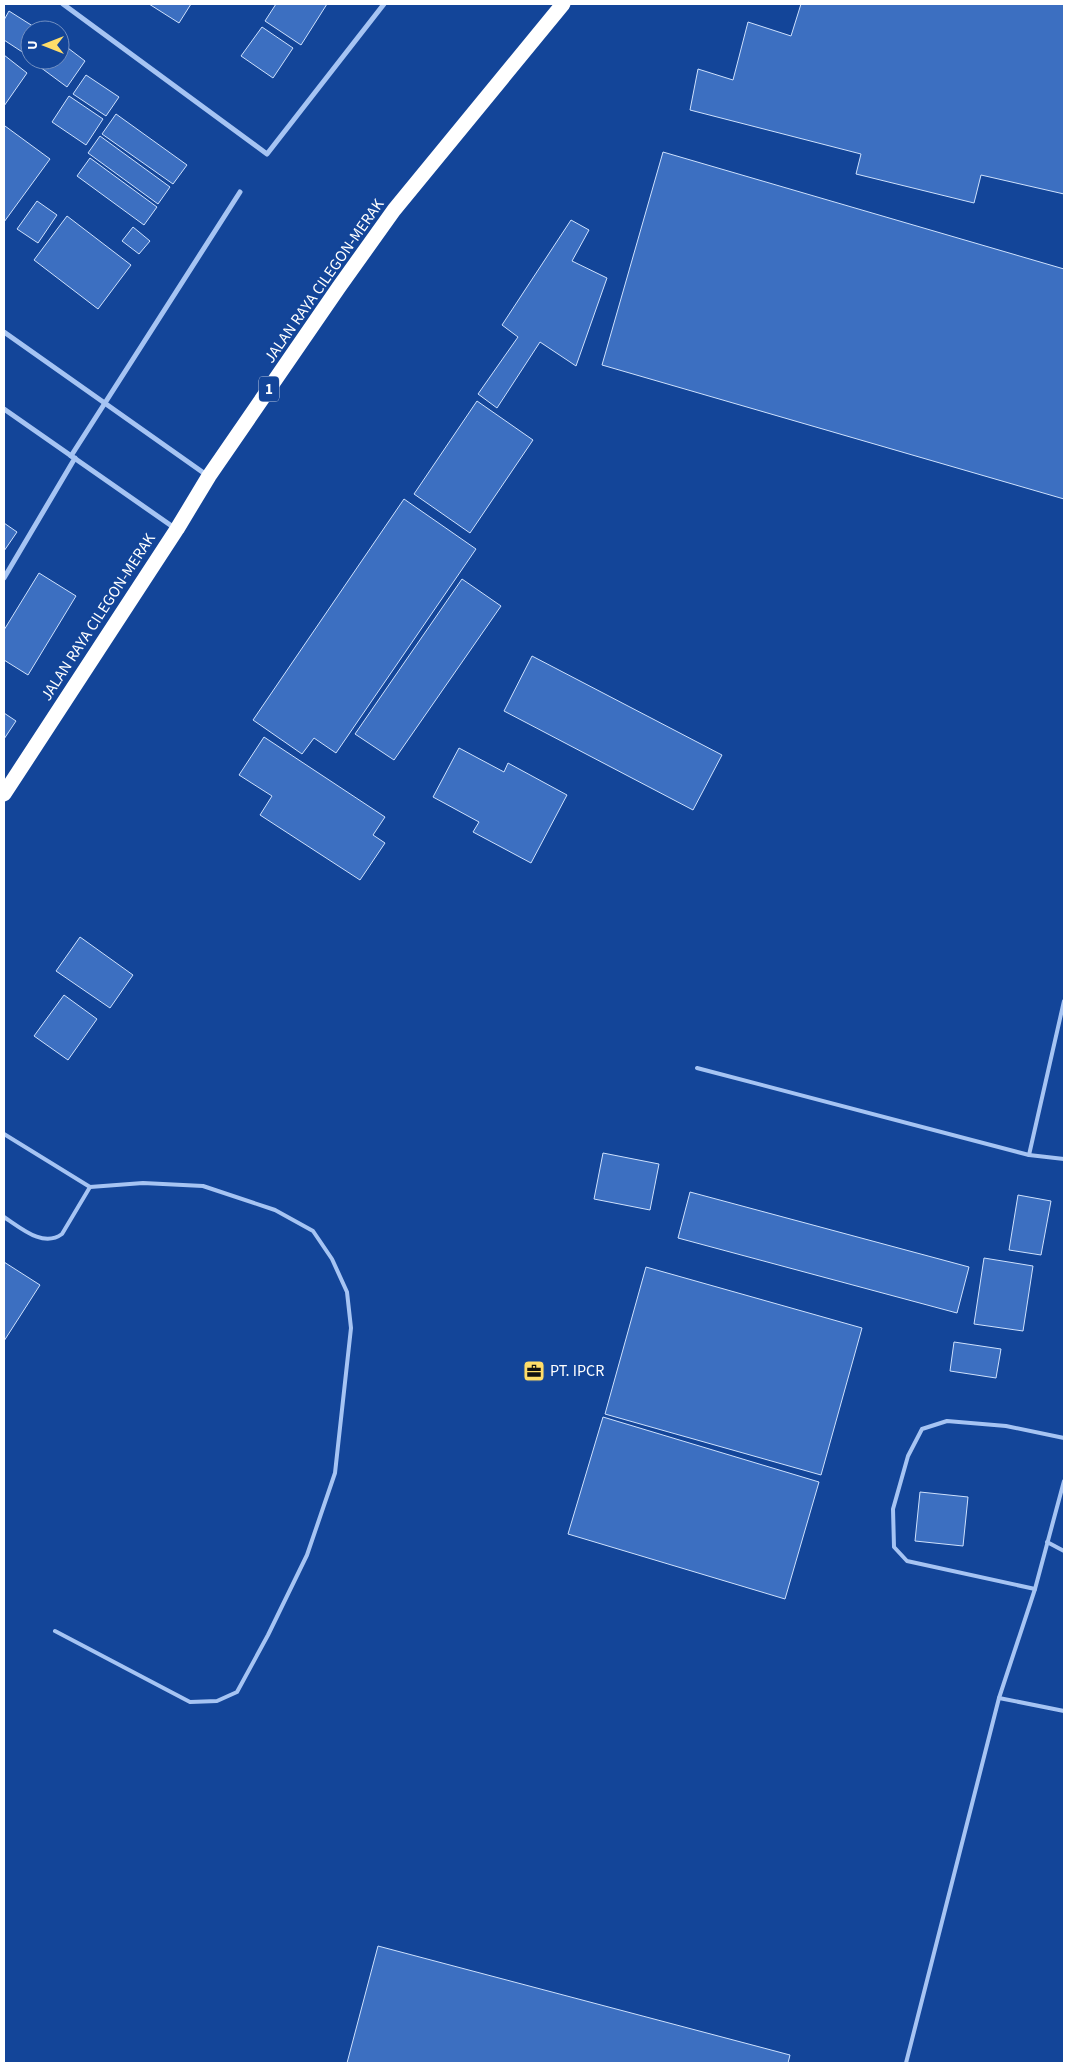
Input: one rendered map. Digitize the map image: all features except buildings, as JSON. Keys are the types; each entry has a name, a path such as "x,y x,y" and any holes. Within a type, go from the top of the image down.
{"highway":[{"name":"JALAN RAYA CILEGON-MERAK","path":"4,794 177,529 209,476 394,210 564,4"}],"street":[{"path":"64,4 267,154 384,4"},
{"path":"71,9 75,4"},
{"path":"4,578 104,403 240,192"},
{"path":"4,332 209,476"},
{"path":"4,409 177,529"}],"lane":[{"path":"1029,1155 1064,1001"},
{"path":"697,1068 1029,1155 1064,1159"},
{"path":"4,1134 90,1187 143,1183 203,1186 275,1210 313,1231 332,1259 347,1292 351,1328 335,1473 307,1555 268,1635 236,1692 217,1701 190,1702 55,1631"},
{"path":"4,1217 40,1238 56,1238 62,1234 90,1187"},
{"path":"1035,1589 907,1561 894,1547 893,1509 908,1456 922,1429 947,1421 1006,1426 1064,1438"},
{"path":"906,2063 1000,1698 1035,1589 1064,1481"},
{"path":"1047,1542 1064,1551"},
{"path":"1000,1698 1064,1711"}],"place":[{"name":"PT. IPCR","path":"534,1371"}]}
